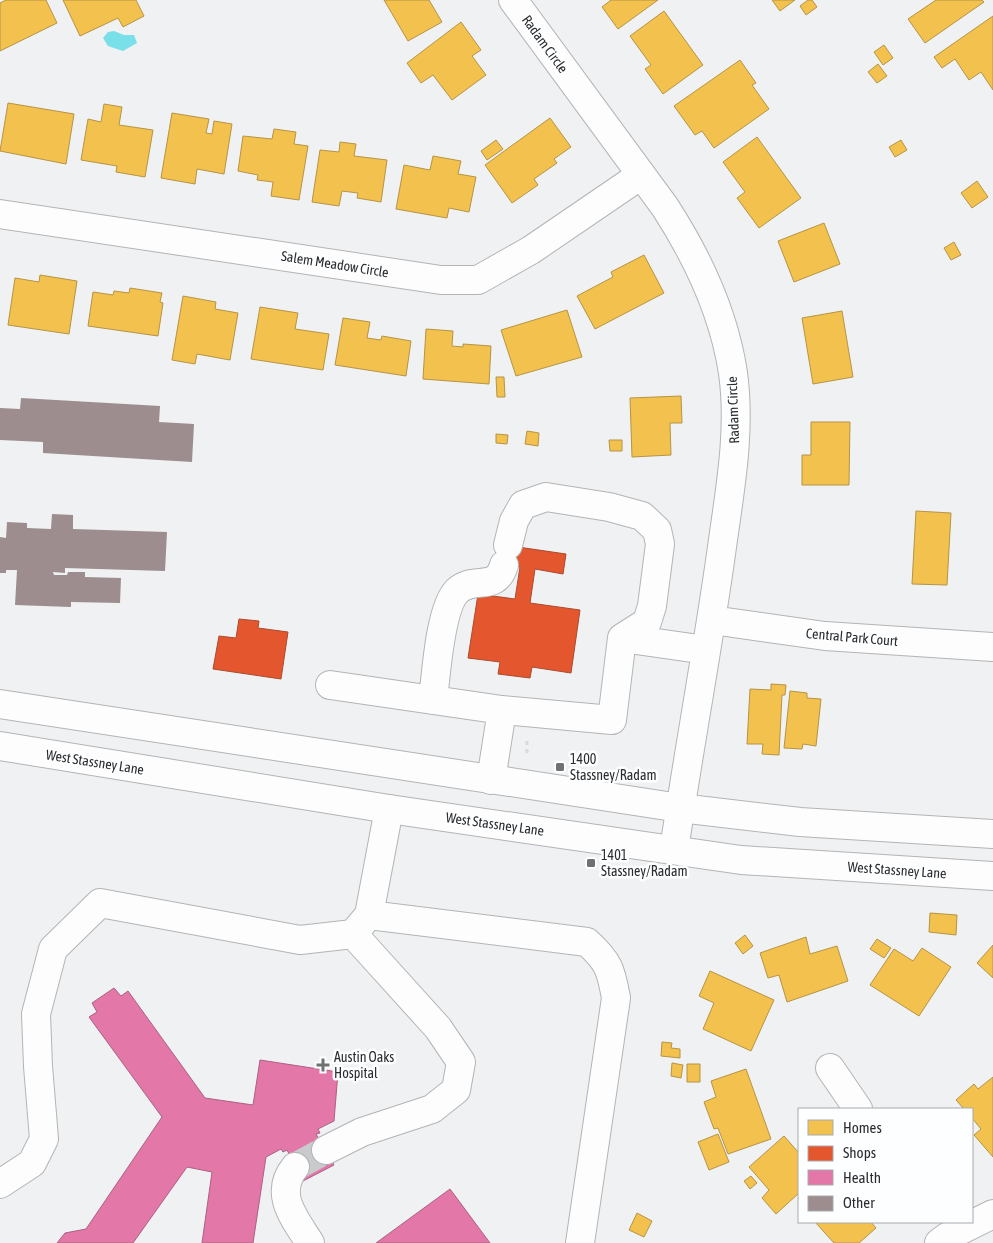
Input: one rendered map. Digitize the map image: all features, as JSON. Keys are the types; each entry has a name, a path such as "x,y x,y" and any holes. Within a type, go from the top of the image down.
{"main road":[{"name":"Radam Circle","path":"513,0 670,214 699,265 720,318 733,372 736,398 734,458 712,620 674,850"},
{"name":"Salem Meadow Circle","path":"0,214 441,280 478,280 531,250 641,176"},
{"path":"433,700 440,640 452,599 457,591 466,586 494,581 501,576 514,521 523,505 546,497 609,507 642,516 657,530 660,544 652,606 647,622 622,638"},
{"name":"Central Park Court","path":"712,620 825,636 993,647"},
{"path":"622,638 706,650"},
{"path":"330,685 502,710 612,720 622,638"},
{"path":"0,704 680,808 800,822 993,834"},
{"path":"490,780 502,710"},
{"name":"West Stassney Lane","path":"0,746 389,809 741,860 993,876"},
{"path":"361,924 389,809"},
{"path":"0,1184 32,1164 44,1140 36,1014 53,949 100,903 300,940 361,924 587,942 602,956 611,968 616,998 580,1243"},
{"path":"326,1150 362,1132 432,1109 456,1090 461,1062 361,924"},
{"path":"830,1068 857,1108"},
{"path":"295,1167 288,1176 286,1186 288,1209 310,1243"},
{"path":"973,1222 993,1214"},
{"path":"941,1234 970,1223"}],"path":[{"path":"521,732 527,739 527,753"}],"water":[{"path":"114,31 124,35 134,35 137,43 123,51 108,46 103,38 108,32"}],"building: Homes":[{"path":"6,0 46,0 57,23 0,51 0,3"},
{"path":"63,0 136,0 144,16 123,27 118,18 80,36"},
{"path":"384,0 429,0 442,22 408,41"},
{"path":"611,0 658,0 618,29 602,7"},
{"path":"772,0 795,0 780,11"},
{"path":"808,0 812,0 817,7 806,15 800,6"},
{"path":"936,0 982,0 984,2 925,43 908,19"},
{"path":"664,11 703,65 663,94 645,69 651,65 630,36"},
{"path":"993,16 993,90 981,72 969,80 955,59 942,68 934,57"},
{"path":"461,22 481,50 472,56 486,75 452,100 433,75 421,83 407,63"},
{"path":"884,45 893,58 883,65 874,52"},
{"path":"740,60 756,83 752,85 769,109 714,148 702,131 695,135 674,106"},
{"path":"878,64 887,76 877,83 868,72"},
{"path":"8,103 74,114 66,164 0,151"},
{"path":"104,104 122,107 119,125 153,130 145,177 116,172 117,166 81,160 88,119 101,122"},
{"path":"172,113 209,119 206,133 212,134 214,121 232,124 224,174 197,169 195,184 161,178"},
{"path":"550,118 571,147 554,159 557,163 534,179 538,185 512,203 485,165"},
{"path":"274,129 296,132 294,144 308,146 299,200 271,196 273,182 257,180 258,175 238,171 243,136 272,139"},
{"path":"757,137 801,198 759,228 737,198 745,192 723,162"},
{"path":"496,140 503,149 487,160 481,151"},
{"path":"901,140 907,150 895,157 889,147"},
{"path":"340,142 356,144 354,156 387,160 381,202 357,198 358,193 342,191 339,206 312,202 320,150 339,152"},
{"path":"433,156 461,161 458,174 476,177 469,212 449,208 447,218 396,209 404,165 430,170"},
{"path":"977,181 988,197 972,208 961,193"},
{"path":"824,223 840,264 794,282 778,241"},
{"path":"954,242 961,255 951,260 944,248"},
{"path":"644,255 664,293 595,329 577,296 613,277 611,272"},
{"path":"40,275 77,281 69,334 8,325 15,278 39,282"},
{"path":"130,288 162,293 160,302 163,303 158,336 88,326 93,292 113,295 114,291 129,293"},
{"path":"183,296 216,302 215,309 238,313 230,360 197,354 195,364 172,360"},
{"path":"260,307 298,313 295,329 329,334 323,370 251,359"},
{"path":"567,310 582,357 516,376 501,330"},
{"path":"842,311 853,377 813,384 802,318"},
{"path":"343,318 370,322 367,338 381,340 382,336 411,341 406,376 335,365"},
{"path":"426,329 453,331 452,346 463,347 463,344 491,346 489,384 423,379"},
{"path":"496,377 504,377 505,397 497,397"},
{"path":"681,396 682,423 670,423 671,455 632,457 630,398"},
{"path":"811,422 850,422 849,485 802,485 802,455 811,455"},
{"path":"527,431 539,433 538,446 525,444"},
{"path":"496,434 508,435 507,444 496,443"},
{"path":"609,440 622,440 622,451 610,451"},
{"path":"916,511 951,513 947,585 912,584"},
{"path":"771,684 786,685 785,695 782,695 779,755 762,754 763,744 747,744 750,689 771,690"},
{"path":"790,691 807,693 807,698 821,699 816,746 803,744 802,749 784,748"},
{"path":"930,913 957,915 956,935 929,932"},
{"path":"745,935 753,946 743,954 735,943"},
{"path":"806,937 810,954 837,946 848,981 787,1002 779,975 768,978 760,953"},
{"path":"877,939 891,948 884,958 870,949"},
{"path":"993,945 993,978 977,963"},
{"path":"922,948 951,967 919,1016 870,985 894,949 913,961"},
{"path":"710,971 774,1000 751,1051 703,1029 714,1003 699,996"},
{"path":"662,1042 672,1043 671,1048 680,1049 680,1058 661,1056"},
{"path":"672,1063 683,1065 681,1078 671,1076"},
{"path":"687,1064 700,1064 700,1082 687,1082"},
{"path":"746,1069 771,1139 728,1154 718,1128 714,1129 704,1102 716,1097 711,1081"},
{"path":"993,1077 993,1157 974,1135 981,1129 973,1119 973,1108 963,1108 956,1100 974,1084 978,1089"},
{"path":"718,1134 729,1162 709,1170 698,1142"},
{"path":"784,1136 798,1152 798,1194 776,1214 762,1198 769,1190 749,1167"},
{"path":"751,1176 757,1183 750,1189 744,1181"},
{"path":"637,1213 652,1221 644,1237 629,1230"},
{"path":"816,1223 872,1223 876,1228 859,1243 834,1243"}],"building: Shops":[{"path":"497,544 566,554 563,574 535,569 530,603 580,610 571,673 532,667 530,678 498,674 500,662 468,658 478,594 515,599 520,567 494,563"},
{"path":"239,619 259,621 258,628 288,632 281,679 213,669 219,636 236,638"}],"building: Health":[{"path":"114,988 121,996 128,991 205,1098 253,1105 260,1060 338,1072 334,1121 318,1129 320,1133 316,1134 334,1165 303,1181 287,1150 283,1152 281,1149 266,1157 253,1243 202,1243 212,1172 187,1167 133,1243 57,1243 65,1233 86,1229 162,1117 89,1017 97,1012 92,1003"},
{"path":"450,1189 490,1243 376,1243"}],"building: Other":[{"path":"21,398 160,406 159,422 194,424 192,462 43,453 43,442 0,440 0,408 20,409"},
{"path":"52,514 73,515 73,529 167,532 165,571 65,568 65,573 53,572 54,575 67,575 68,572 85,572 85,577 121,578 120,603 71,602 71,607 15,605 17,570 6,570 6,573 0,573 0,537 6,538 7,522 27,523 27,528 51,529"}],"tunnel":[{"path":"295,1167 326,1150"}],"place":[{"name":"1400 Stassney/Radam","path":"560,767"},
{"name":"1401 Stassney/Radam","path":"591,863"},
{"name":"Austin Oaks Hospital","path":"323,1065"}]}
